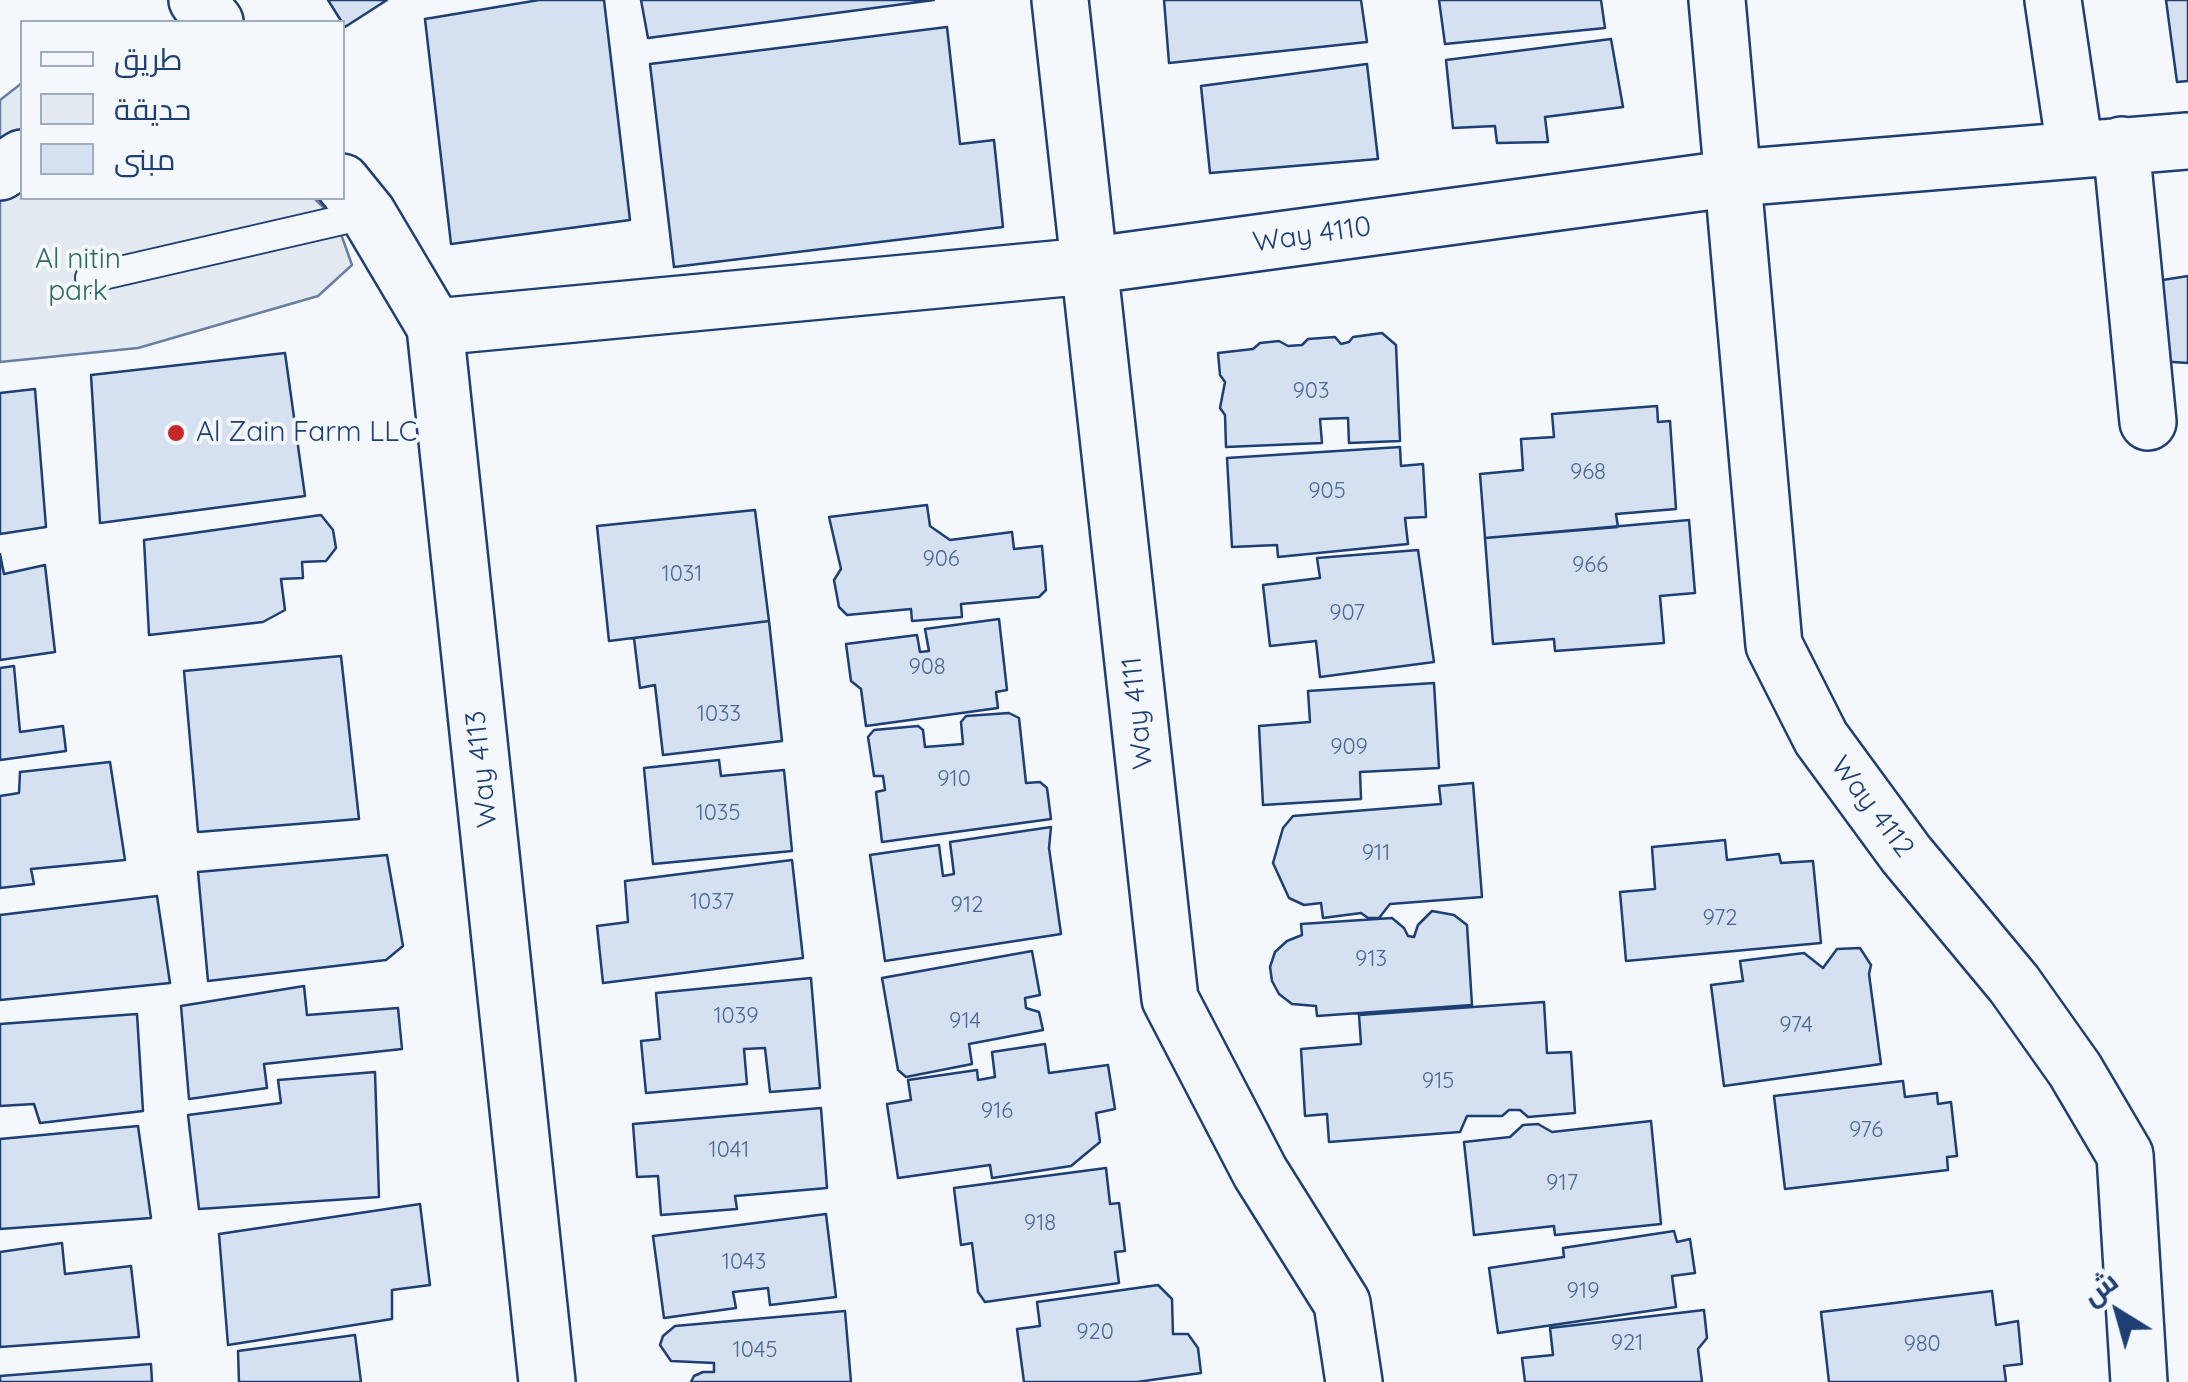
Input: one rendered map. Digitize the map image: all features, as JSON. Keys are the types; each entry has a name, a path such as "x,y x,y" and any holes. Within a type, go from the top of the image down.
{"street":[{"path":"197,0 213,20"},
{"name":"Way 4111","path":"1060,0 1170,999 1260,1172 1342,1302 1354,1382"},
{"name":"Way 4112","path":"1717,0 1774,645 1821,738 1906,854 2014,984 2074,1070 2125,1155 2139,1382"},
{"path":"2053,0 2098,147 2148,422"},
{"name":"Way 4110","path":"435,327 1087,266 1735,178 2188,141"},
{"name":"Way 4113","path":"355,198 435,327 547,1382"}],"lane":[{"path":"90,278 355,198"}],"green space":[{"name":"Al nitin park","path":"20,85 20,200 316,200 336,220 352,265 318,296 138,348 0,362 0,100"}],"building":[{"path":"328,0 387,0 345,27 345,20 341,20"},
{"path":"539,0 604,0 630,220 451,244 425,19"},
{"path":"641,0 934,0 648,38"},
{"path":"1164,0 1361,0 1367,42 1169,63"},
{"path":"1439,0 1601,0 1605,28 1445,44"},
{"path":"2166,0 2188,0 2188,81 2177,82"},
{"path":"947,27 960,144 994,140 1003,227 674,267 650,64"},
{"path":"1611,39 1623,107 1545,117 1548,142 1497,143 1495,126 1453,128 1446,60"},
{"path":"1367,64 1378,159 1210,173 1201,86"},
{"path":"2188,276 2188,363 2158,361 2150,282"},
{"path":"1382,333 1396,345 1400,441 1349,443 1348,418 1320,419 1322,443 1226,447 1225,415 1220,408 1225,382 1220,375 1218,353 1279,341 1288,346 1302,345 1308,339 1335,337 1341,344 1353,337"},
{"path":"285,353 305,496 100,523 91,375"},
{"path":"35,389 46,527 0,534 0,393"},
{"path":"1657,406 1658,422 1670,421 1676,509 1616,514 1618,527 1485,538 1480,474 1523,470 1521,439 1554,437 1552,414"},
{"path":"1400,447 1401,466 1423,464 1426,517 1405,518 1408,544 1278,557 1277,545 1232,547 1227,458"},
{"path":"927,505 930,526 950,540 1012,532 1014,549 1042,546 1046,590 1039,597 961,604 962,617 912,621 911,609 847,615 839,607 834,580 841,569 829,517"},
{"path":"755,510 769,621 609,641 597,526"},
{"path":"321,515 333,530 336,548 326,561 302,562 303,578 281,579 285,610 263,622 149,635 144,540"},
{"path":"1689,520 1695,593 1660,596 1664,643 1555,651 1554,639 1493,644 1485,538"},
{"path":"1418,550 1434,662 1320,677 1316,641 1270,646 1263,585 1320,578 1317,558"},
{"path":"0,554 4,574 45,565 55,652 0,660"},
{"path":"999,619 1007,690 996,692 998,708 866,726 861,689 851,681 846,644 917,635 920,652 929,651 925,629"},
{"path":"769,621 782,741 663,755 655,685 640,688 634,638"},
{"path":"341,656 359,819 198,832 184,671"},
{"path":"14,666 20,732 63,726 66,751 0,760 0,668"},
{"path":"1434,683 1439,768 1360,772 1361,799 1263,805 1259,726 1310,722 1308,691"},
{"path":"1009,713 1019,718 1026,783 1040,782 1047,788 1051,819 882,842 876,792 885,790 883,776 874,776 868,737 874,730 918,726 923,730 925,747 963,744 961,722 966,716"},
{"path":"719,760 721,776 784,770 792,851 653,864 644,768"},
{"path":"110,762 125,860 31,869 34,884 0,888 0,796 19,793 20,772"},
{"path":"1473,783 1482,897 1390,904 1379,918 1361,913 1323,918 1321,903 1304,905 1289,898 1273,863 1283,828 1293,816 1441,804 1439,786"},
{"path":"1051,827 1049,848 1061,934 885,961 870,855 939,845 943,876 954,874 950,842"},
{"path":"1725,840 1727,860 1779,854 1781,863 1813,861 1821,943 1626,961 1620,892 1655,889 1652,847"},
{"path":"387,855 403,946 386,960 208,981 198,872"},
{"path":"792,860 803,958 603,983 597,926 628,922 625,881"},
{"path":"157,896 170,983 0,1000 0,915"},
{"path":"1432,911 1454,915 1467,925 1472,1005 1317,1016 1316,1006 1292,1004 1279,994 1272,981 1270,967 1275,952 1302,935 1301,924 1392,918 1408,936 1414,937 1418,925"},
{"path":"1860,948 1871,965 1881,1064 1724,1086 1711,985 1743,981 1740,961 1804,953 1823,968 1837,949"},
{"path":"1032,951 1040,995 1025,998 1026,1008 1039,1012 1043,1030 969,1044 972,1064 906,1077 898,1070 882,978"},
{"path":"811,978 820,1088 770,1092 765,1048 744,1049 747,1084 646,1093 641,1041 660,1039 656,993"},
{"path":"304,986 307,1015 398,1008 402,1049 264,1064 267,1088 189,1099 181,1006"},
{"path":"1544,1002 1547,1053 1571,1052 1575,1113 1528,1117 1520,1110 1509,1110 1502,1116 1467,1116 1460,1132 1329,1142 1327,1114 1305,1116 1301,1049 1361,1044 1359,1015"},
{"path":"137,1014 143,1111 40,1123 34,1104 0,1106 0,1024"},
{"path":"1045,1044 1049,1073 1108,1065 1115,1109 1096,1113 1100,1142 1071,1166 992,1178 990,1165 898,1178 887,1104 911,1100 908,1080 977,1070 978,1080 995,1077 992,1052"},
{"path":"375,1072 379,1197 199,1209 188,1115 281,1103 278,1080"},
{"path":"1903,1081 1905,1097 1937,1093 1938,1104 1951,1102 1957,1156 1947,1157 1948,1170 1785,1189 1774,1096"},
{"path":"821,1108 827,1188 735,1196 737,1209 661,1215 658,1176 637,1177 633,1124"},
{"path":"1651,1121 1661,1224 1555,1235 1554,1226 1474,1235 1464,1142 1510,1137 1523,1125 1538,1124 1552,1132"},
{"path":"138,1126 151,1218 0,1229 0,1139"},
{"path":"1106,1168 1110,1204 1119,1203 1125,1251 1115,1252 1119,1283 985,1302 978,1292 972,1243 961,1245 954,1188"},
{"path":"420,1204 430,1285 392,1290 392,1319 228,1345 219,1234"},
{"path":"826,1214 836,1297 770,1305 768,1288 733,1292 736,1308 664,1318 653,1236"},
{"path":"1674,1231 1677,1242 1690,1239 1695,1273 1672,1276 1676,1307 1498,1333 1489,1268 1564,1257 1563,1248"},
{"path":"62,1243 65,1274 131,1266 139,1337 0,1347 0,1252"},
{"path":"1158,1285 1172,1299 1173,1334 1188,1334 1198,1348 1201,1373 1137,1382 1024,1382 1017,1329 1040,1326 1037,1302"},
{"path":"1992,1291 1996,1325 2018,1321 2022,1364 2004,1366 2006,1382 1829,1382 1821,1312"},
{"path":"1704,1310 1707,1338 1698,1349 1702,1382 1525,1382 1522,1358 1553,1355 1550,1328"},
{"path":"845,1311 851,1382 691,1382 703,1372 714,1372 714,1363 671,1361 660,1345 663,1336 675,1326"},
{"path":"355,1335 361,1382 239,1382 238,1351"},
{"path":"151,1364 152,1382 0,1382 0,1376"}],"place":[{"name":"Al Zain Farm LLC","path":"176,433"}]}
